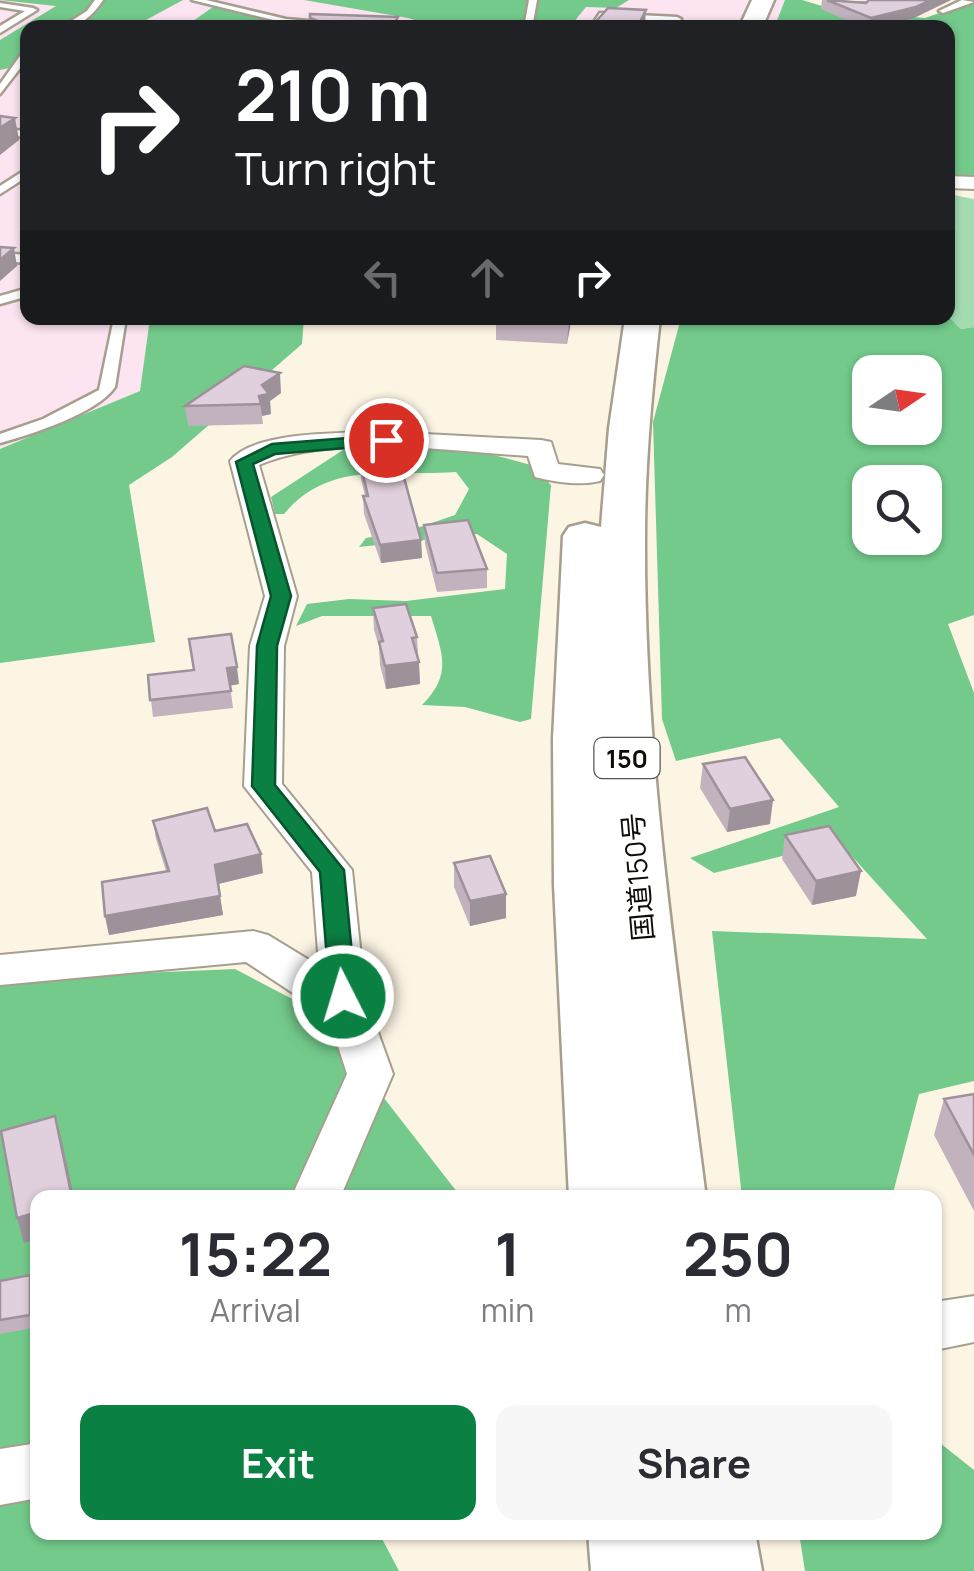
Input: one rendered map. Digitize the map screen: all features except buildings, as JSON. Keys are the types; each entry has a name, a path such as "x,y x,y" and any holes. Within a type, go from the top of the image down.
{"highway":[{"name":"国道150号","path":"604,1190 584,885 580,739 586,513 615,325"},
{"name":"国道150号","path":"641,325 628,403 620,513 622,676 637,890 669,1190"},
{"path":"632,1540 635,1571"},
{"path":"713,1540 718,1571"}],"street":[{"path":"319,1190 370,1074 343,996 332,870 263,786 267,646 281,596 244,462 272,449 386,440 540,448 545,471 590,475"},
{"path":"0,970 253,946 300,973 311,984 343,996"},
{"path":"942,1325 974,1319"},
{"path":"0,1477 30,1471"}],"lane":[{"path":"77,20 90,12 98,0"},
{"path":"196,0 282,20"},
{"path":"943,11 971,1 966,0"},
{"path":"0,5 33,10 0,30"},
{"path":"600,20 604,15 676,20"},
{"path":"0,91 20,62"},
{"path":"0,191 20,177"},
{"path":"0,178 16,179"},
{"path":"0,439 48,422 104,393 119,325"}],"shaded area":[{"path":"0,0 785,0 777,20 20,20 20,325 149,325 140,391 0,449"}],"green space":[{"path":"0,0 183,0 146,20 33,20 56,6"},
{"path":"304,0 629,0 616,8 586,7 575,20 408,18"},
{"path":"785,0 802,0 849,14 849,20 777,20"},
{"path":"974,1 974,181 955,180 955,20 892,20 861,13 925,18"},
{"path":"213,7 277,20 194,20"},
{"path":"20,28 20,66 0,70 0,40"},
{"path":"955,195 974,199 974,327 961,329 955,323"},
{"path":"955,323 961,329 974,327 974,615 948,624 974,693 974,1081 919,1094 894,1190 741,1190 712,931 927,939 839,842 714,873 690,858 839,807 780,738 676,761 662,719 653,422 679,325"},
{"path":"149,325 303,325 302,344 172,457 129,485 155,642 0,663 0,449 140,391"},
{"path":"411,448 494,455 531,465 551,485 531,719 520,722 465,707 422,705 441,673 441,652 431,616 322,616 296,626 307,604 349,599 406,601 505,589 507,554 477,534 359,547 366,538 414,529 455,515 469,489 456,472 341,478 302,497 284,514 275,514 271,497 343,450"},
{"path":"235,969 317,1012 456,1190 30,1190 30,1540 383,1540 399,1571 0,1571 0,979"},
{"path":"942,1445 974,1470 974,1571 805,1571 800,1540 942,1540"}],"route":[{"path":"343,996 332,870 263,786 267,646 281,596 244,462 272,449 386,440"}]}
